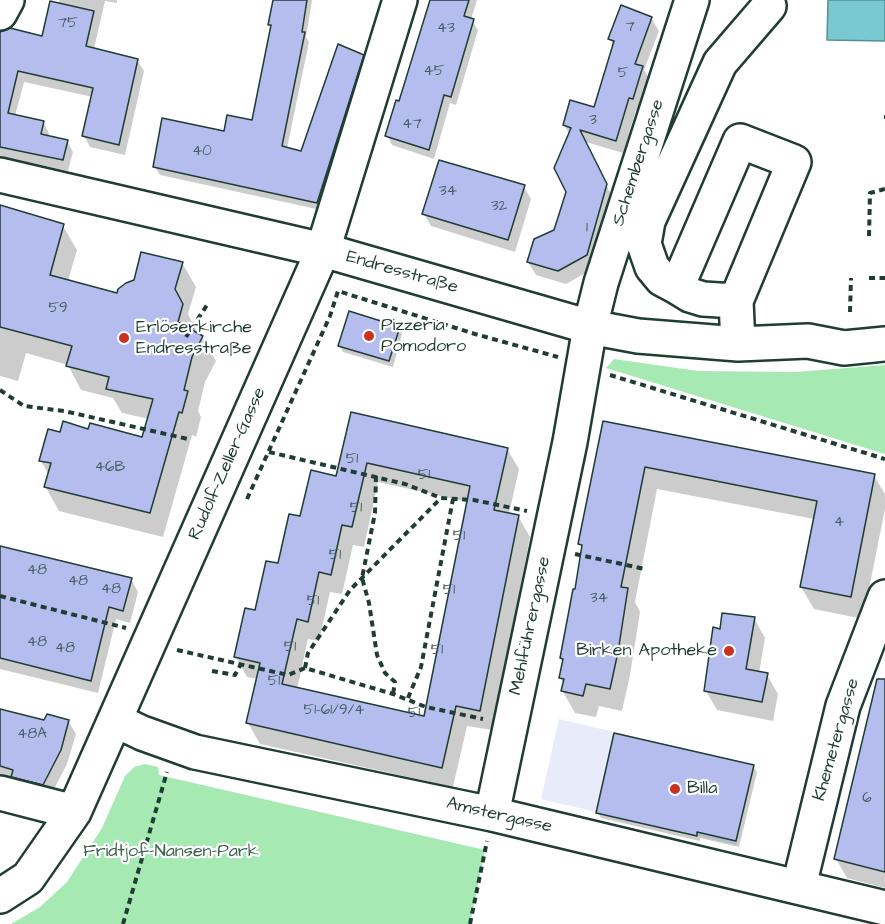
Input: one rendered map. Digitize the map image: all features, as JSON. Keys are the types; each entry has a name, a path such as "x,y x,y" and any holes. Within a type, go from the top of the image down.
{"street":[{"path":"0,13 7,0"},
{"name":"Rudolf-Zeller-Gasse","path":"0,896 28,878 74,812 115,720 171,641 323,250 400,0"},
{"name":"Schembergasse","path":"590,327 601,283 692,0"},
{"path":"736,301 703,299 676,288 662,279 652,267 644,244 648,221 720,63 769,6"},
{"path":"676,288 740,141 794,162 736,301 738,344"},
{"name":"Endresstraße","path":"0,176 323,250 590,327 638,336 738,344 808,341 844,348 885,344"},
{"name":"Endresstraße","path":"808,341 840,330 885,324"},
{"name":"Mehlführergasse","path":"492,814 548,548 590,327"},
{"name":"Khemetergasse","path":"799,886 843,706 885,597"},
{"name":"Amstergasse","path":"115,720 142,733 195,752 492,814 885,908"},
{"path":"0,793 74,812"}],"path":[{"path":"869,236 870,193 885,189"},
{"path":"850,312 851,278"},
{"path":"869,278 885,278"},
{"path":"245,504 330,316 338,291 475,334 584,364 608,374 885,459"},
{"path":"186,337 209,302"},
{"path":"0,390 24,406 64,411 188,439"},
{"path":"269,452 376,476 441,498 474,500 554,517"},
{"path":"376,476 375,513 362,578 369,603 377,655 385,673 395,682 393,693"},
{"path":"305,668 308,653 350,590 441,498"},
{"path":"408,698 421,667 453,499"},
{"path":"548,548 645,569"},
{"path":"0,596 171,641 241,664 288,675 305,668 393,693 426,707 511,724"},
{"path":"171,641 173,660"},
{"path":"212,671 235,675 241,664"},
{"path":"123,924 169,766"},
{"path":"470,924 492,814"}],"shaded area":[{"name":"Billa","path":"559,719 754,765 736,845 541,799"}],"green space":[{"path":"614,359 698,371 795,372 885,365 885,454 606,368"},
{"name":"Fridtjof-Nansen-Park","path":"145,764 158,767 159,775 485,850 470,924 11,924 40,907 67,882 102,828 125,776 134,767"}],"water":[{"path":"828,0 885,0 885,41 827,40"}],"building":[{"path":"273,0 307,0 302,32 305,32 282,146 301,151 338,44 364,55 317,203 153,167 162,118 224,131 227,115 252,120 271,25 268,25"},
{"path":"430,0 469,0 464,16 474,19 451,97 444,95 429,150 385,136 396,100 399,101"},
{"path":"50,1 94,11 86,46 138,59 119,145 82,136 93,88 18,71 8,113 44,121 41,134 68,140 63,160 0,147 0,32 10,28 42,36"},
{"path":"621,5 652,17 635,64 643,66 633,99 629,98 616,141 580,130 607,184 587,255 558,271 527,262 534,239 554,230 566,192 554,168 571,128 563,125 570,100 594,107 614,41 608,39"},
{"path":"439,160 525,185 508,240 422,214"},
{"path":"0,205 64,224 50,275 117,293 118,289 134,280 141,252 183,262 175,289 183,304 178,322 203,336 192,357 184,390 188,391 182,413 179,412 150,513 44,487 51,463 39,461 48,429 60,432 63,421 88,429 90,423 142,437 153,399 106,389 109,377 66,366 72,346 0,327"},
{"name":"Pizzeria Pomodoro","path":"349,311 400,327 389,361 338,346"},
{"path":"351,412 508,448 494,510 519,515 480,711 456,706 442,768 246,723 260,663 234,657 245,608 255,610 266,561 278,563 289,514 300,516 311,470 336,476","holes":["367,463 470,486 424,716 282,684 297,619 308,622 319,572 331,575 342,525 352,527"]},
{"path":"603,421 875,474 851,597 800,587 817,501 645,467 621,587 628,588 610,689 586,684 583,696 561,691 564,679 559,678 563,659 560,658 582,545 578,544"},
{"path":"0,546 132,578 123,611 109,607 91,681 0,658"},
{"name":"Birken Apotheke","path":"722,613 755,617 746,669 768,673 762,702 704,691 713,627 720,629"},
{"path":"877,679 885,679 885,872 834,859"},
{"path":"0,709 44,720 47,714 69,720 61,750 43,785 11,777 13,770 0,766"},
{"name":"Billa","path":"614,733 754,765 736,841 697,832 697,836 596,813"}],"place":[{"name":"Pizzeria Pomodoro","path":"369,336"},
{"name":"Erlöserkirche Endresstraße","path":"124,338"},
{"name":"Birken Apotheke","path":"729,651"},
{"name":"Billa","path":"675,789"}]}
